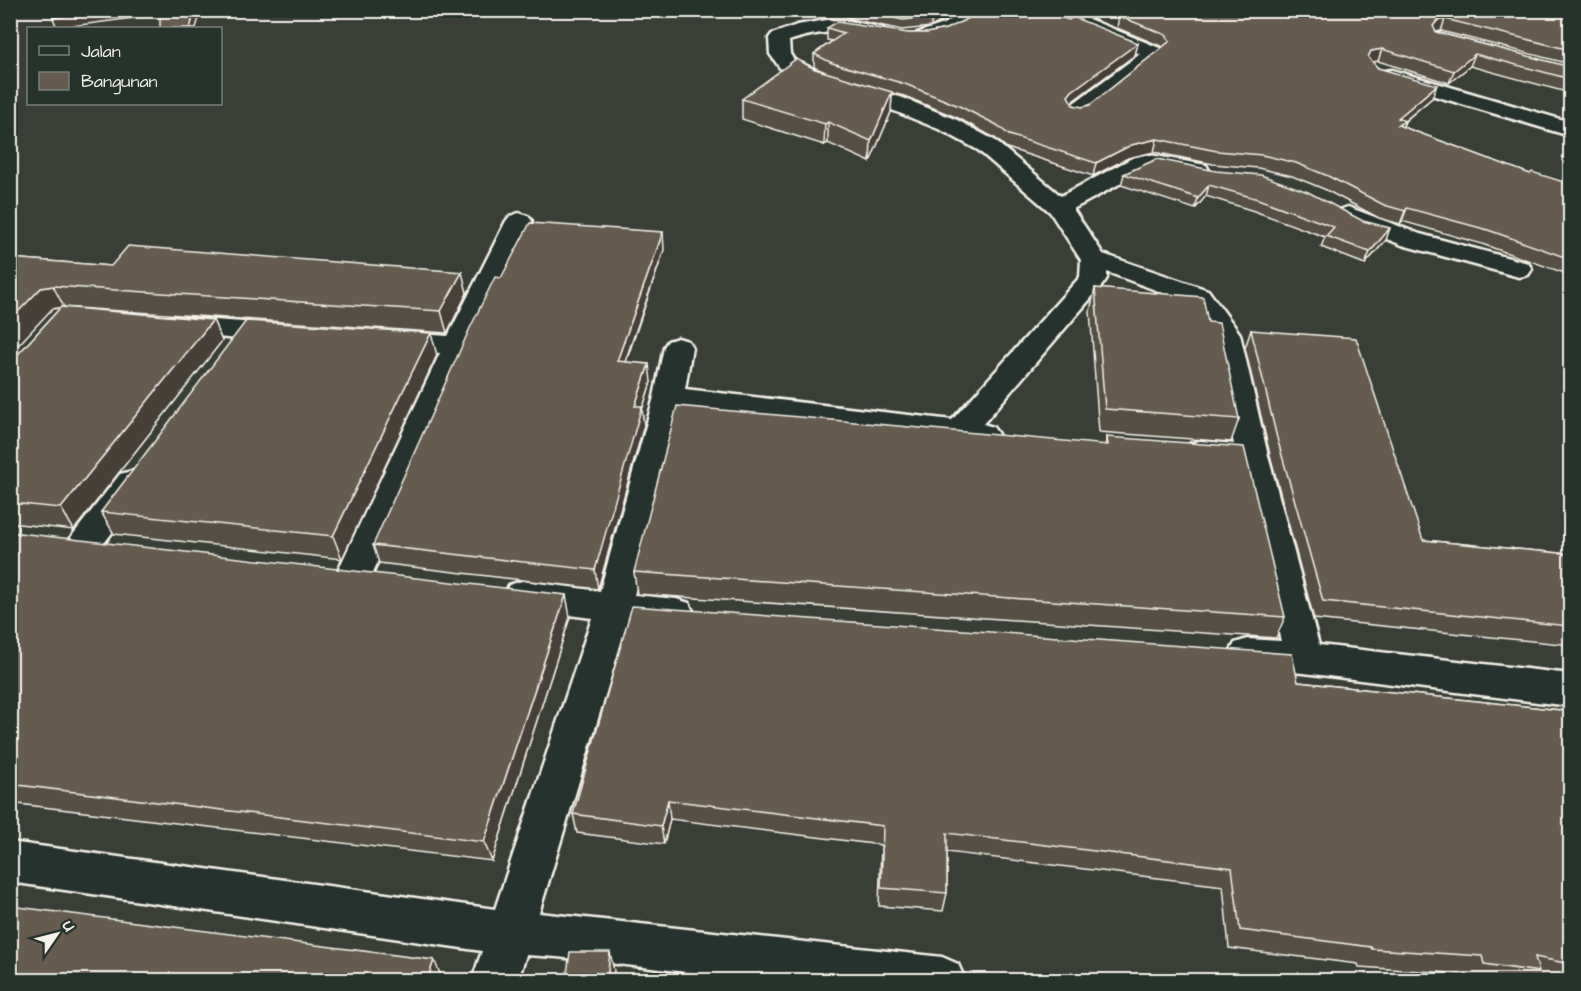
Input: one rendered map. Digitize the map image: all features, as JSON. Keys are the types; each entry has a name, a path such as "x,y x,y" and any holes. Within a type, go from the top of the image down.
{"street":[{"path":"960,431 1093,279 1094,260 1059,207 986,145 949,125 895,103 823,82 787,64 780,54 779,38 818,25 841,26 902,37 927,37 942,33 982,10"},
{"path":"1039,10 1084,24 1155,53 1079,110"},
{"path":"1377,69 1382,73 1570,129"},
{"path":"1059,207 1144,161 1222,174"},
{"path":"1330,206 1369,225 1519,268"},
{"path":"353,577 458,345 519,221"},
{"path":"1094,260 1198,296 1226,334 1252,456 1304,658"},
{"path":"144,324 305,336"},
{"path":"225,360 246,332"},
{"path":"364,339 458,345"},
{"path":"495,981 613,608 669,397 678,347"},
{"path":"669,397 1015,438"},
{"path":"1169,450 1252,456"},
{"path":"119,549 68,543 147,462"},
{"path":"318,572 389,580"},
{"path":"484,591 613,608 709,615"},
{"path":"1211,651 1304,658 1570,690"},
{"path":"10,862 509,933 557,935 942,981"}],"building":[{"path":"56,10 110,10 53,18"},
{"path":"160,10 195,10 190,27 160,27"},
{"path":"859,10 944,10 932,17 903,20"},
{"path":"983,10 1037,10 1069,20 1073,17 1138,43 1072,91 1068,96 1073,105 1082,107 1090,105 1170,41 1166,35 1119,16 1127,10 1570,10 1570,50 1445,19 1437,21 1433,26 1436,32 1570,67 1570,79 1475,54 1454,71 1382,49 1371,51 1368,57 1378,68 1437,85 1398,118 1405,121 1398,125 1530,174 1532,172 1570,184 1570,259 1488,230 1407,208 1405,211 1384,205 1328,176 1296,163 1262,155 1217,151 1157,139 1131,145 1096,163 1009,135 997,125 959,106 905,84 832,63 814,54 844,33 827,28 837,22 908,33 927,33 946,29"},
{"path":"796,59 815,69 892,92 871,141 828,122 825,124 742,99"},
{"path":"1157,159 1216,171 1261,175 1308,192 1363,221 1390,228 1370,252 1326,236 1334,227 1258,199 1209,185 1198,198 1124,174"},
{"path":"530,223 663,232 617,361 649,364 635,406 642,406 595,570 373,545 470,328 495,277 501,278"},
{"path":"128,246 462,272 441,311 53,286 41,288 10,320 10,258 111,266"},
{"path":"1095,288 1203,297 1208,322 1219,323 1239,419 1105,409"},
{"path":"61,307 213,320 61,508 10,503 10,363"},
{"path":"246,321 431,333 333,536 101,512"},
{"path":"1251,330 1356,338 1423,540 1570,554 1570,626 1323,601 1277,438"},
{"path":"677,406 1108,445 1107,437 1244,447 1285,617 634,572"},
{"path":"10,532 566,595 484,842 10,784"},
{"path":"632,606 1292,654 1298,682 1570,711 1570,964 1535,957 1539,972 1484,964 1482,956 1372,949 1371,947 1240,930 1232,868 947,833 947,893 881,888 883,826 668,800 661,826 573,814"},
{"path":"10,906 434,960 427,981 10,981"},
{"path":"570,952 610,952 607,981 566,981"}]}
